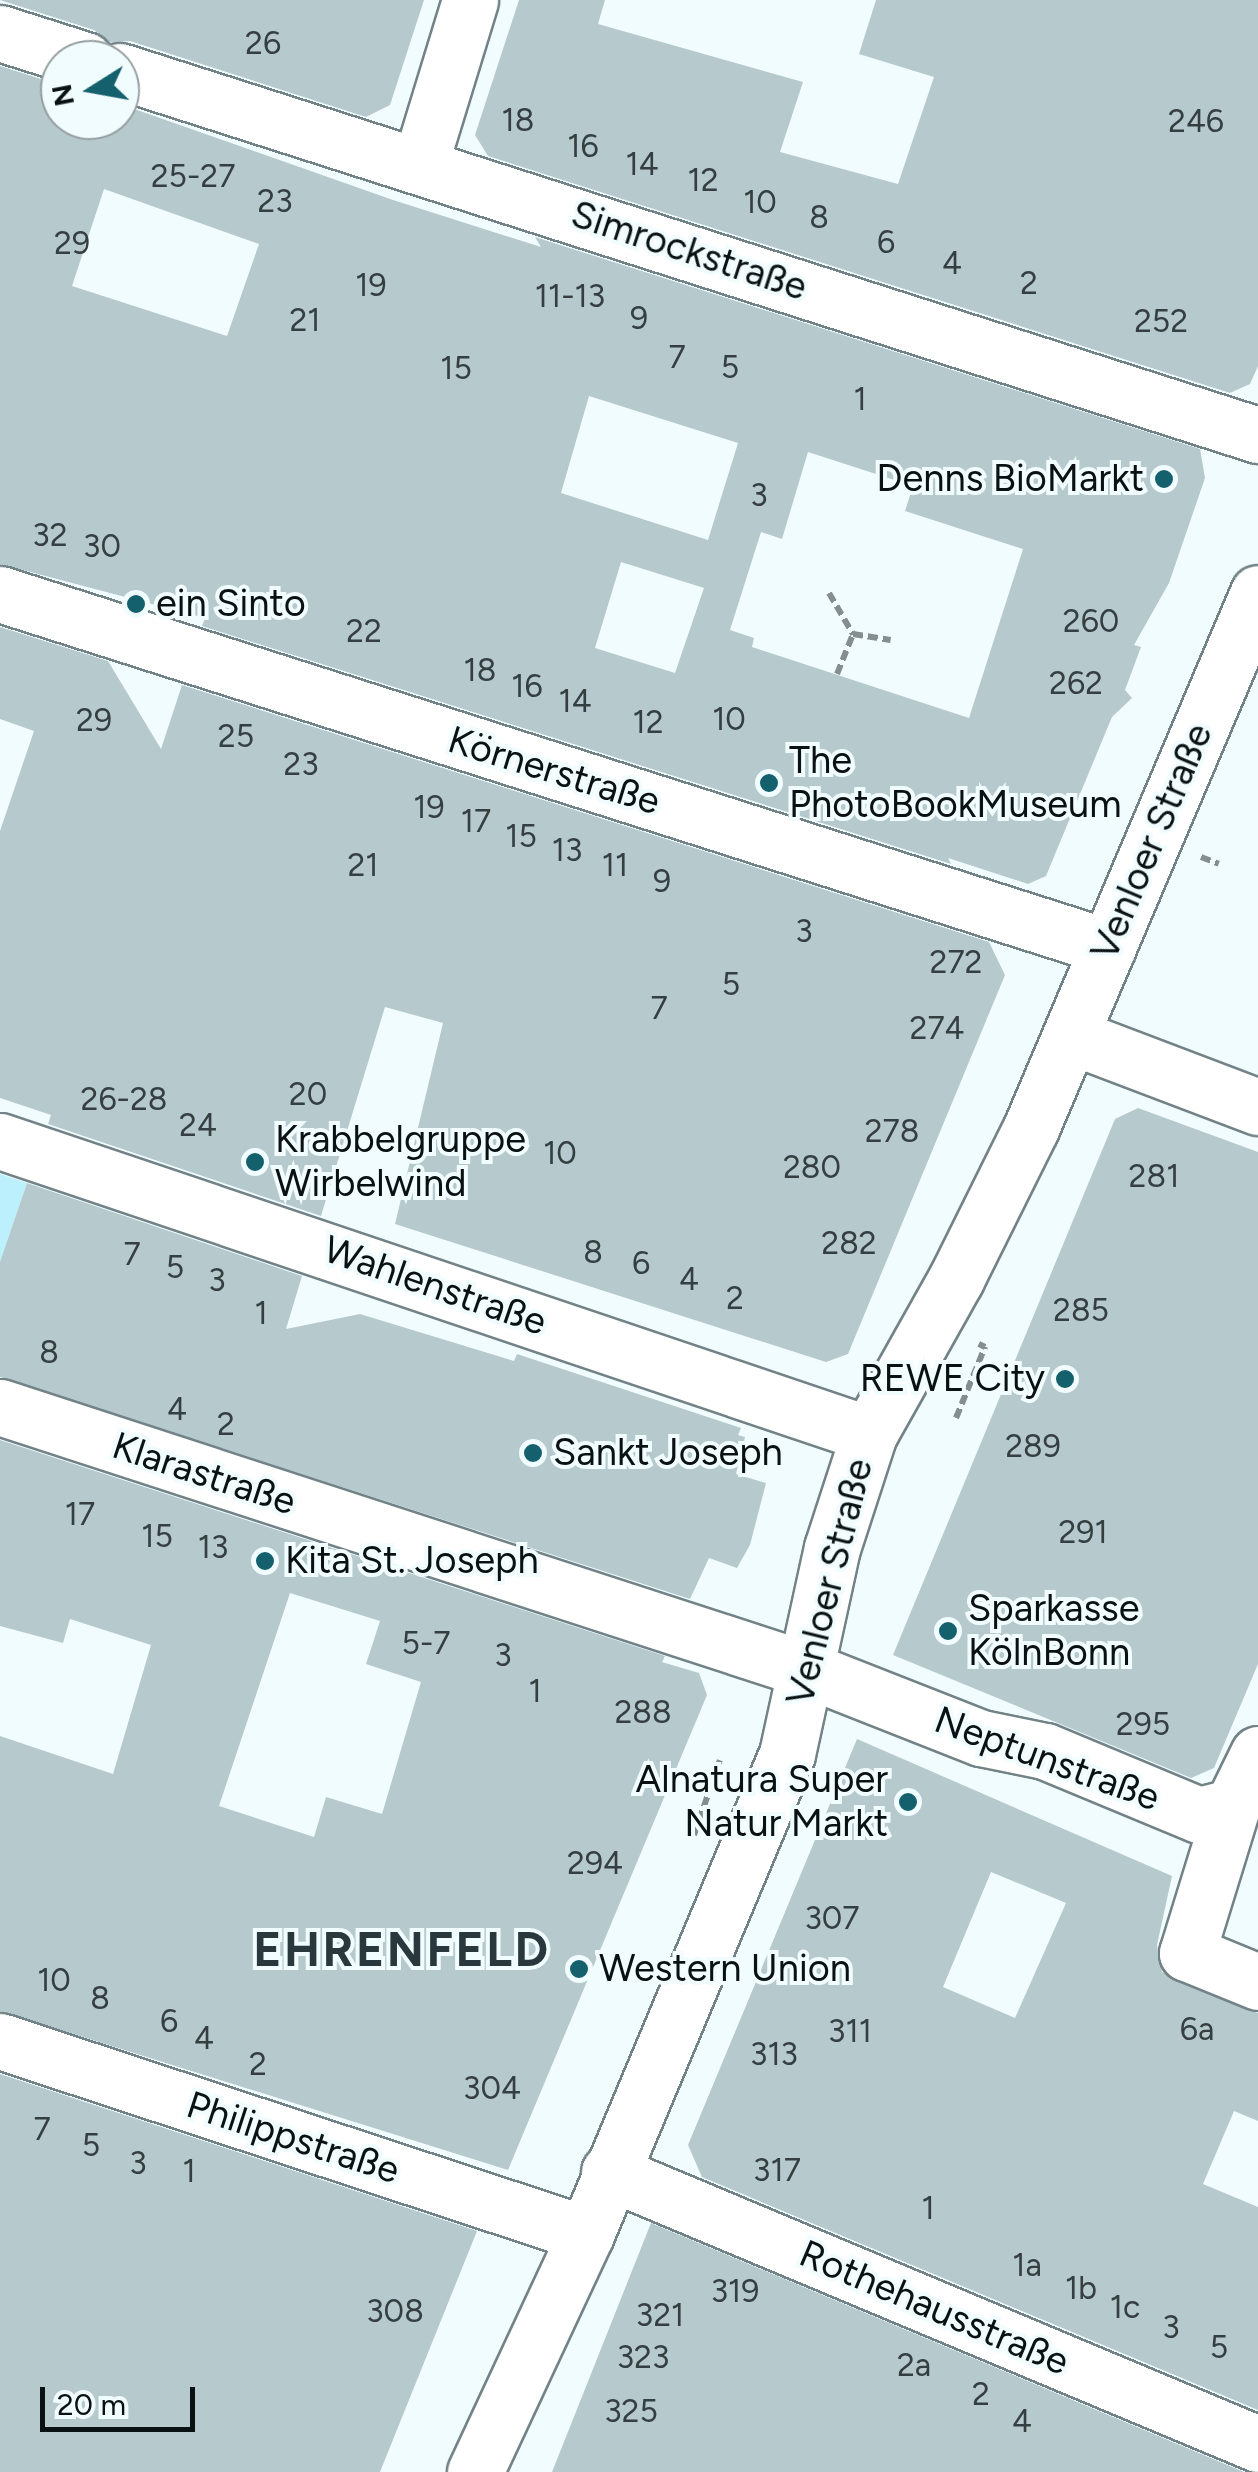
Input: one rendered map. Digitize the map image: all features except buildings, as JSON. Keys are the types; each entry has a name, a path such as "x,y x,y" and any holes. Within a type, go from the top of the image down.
{"street":[{"path":"420,164 470,0"},
{"path":"0,34 40,46"},
{"name":"Simrockstraße","path":"140,77 1258,435"},
{"name":"Venloer Straße","path":"476,2472 586,2234 609,2172 746,1859 786,1754 808,1670 832,1548 868,1434 956,1279 1071,1036 1258,593"},
{"name":"Körnerstraße","path":"0,594 1108,947"},
{"path":"1071,1036 1258,1107"},
{"name":"Wahlenstraße","path":"0,1141 868,1434"},
{"name":"Klarastraße","path":"0,1407 808,1670"},
{"name":"Neptunstraße","path":"808,1670 1014,1748 1045,1752 1198,1815 1232,1807"},
{"path":"1014,1748 1044,1787 1187,1846"},
{"path":"1258,1754 1232,1807 1187,1953 1258,1982"},
{"name":"Philippstraße","path":"0,2041 586,2234"},
{"name":"Rothehausstraße","path":"609,2172 1258,2444"}],"path":[{"path":"829,593 853,634"},
{"path":"853,634 891,640"},
{"path":"837,674 853,634"},
{"path":"956,1418 982,1354"},
{"path":"694,1824 720,1760"}],"shaded area":[{"path":"0,1174 27,1183 0,1263"}],"place":[{"name":"Denns BioMarkt","path":"1164,479"},
{"name":"ein Sinto","path":"136,604"},
{"name":"The PhotoBookMuseum","path":"769,783"},
{"name":"Krabbelgruppe Wirbelwind","path":"255,1162"},
{"name":"REWE City","path":"1065,1379"},
{"name":"Sankt Joseph","path":"533,1453"},
{"name":"Kita St. Joseph","path":"265,1561"},
{"name":"Sparkasse KölnBonn","path":"948,1631"},
{"name":"Alnatura Super Natur Markt","path":"908,1802"},
{"name":"Western Union","path":"579,1969"}],"district":[{"name":"EHRENFELD","path":"402,1950"}]}
